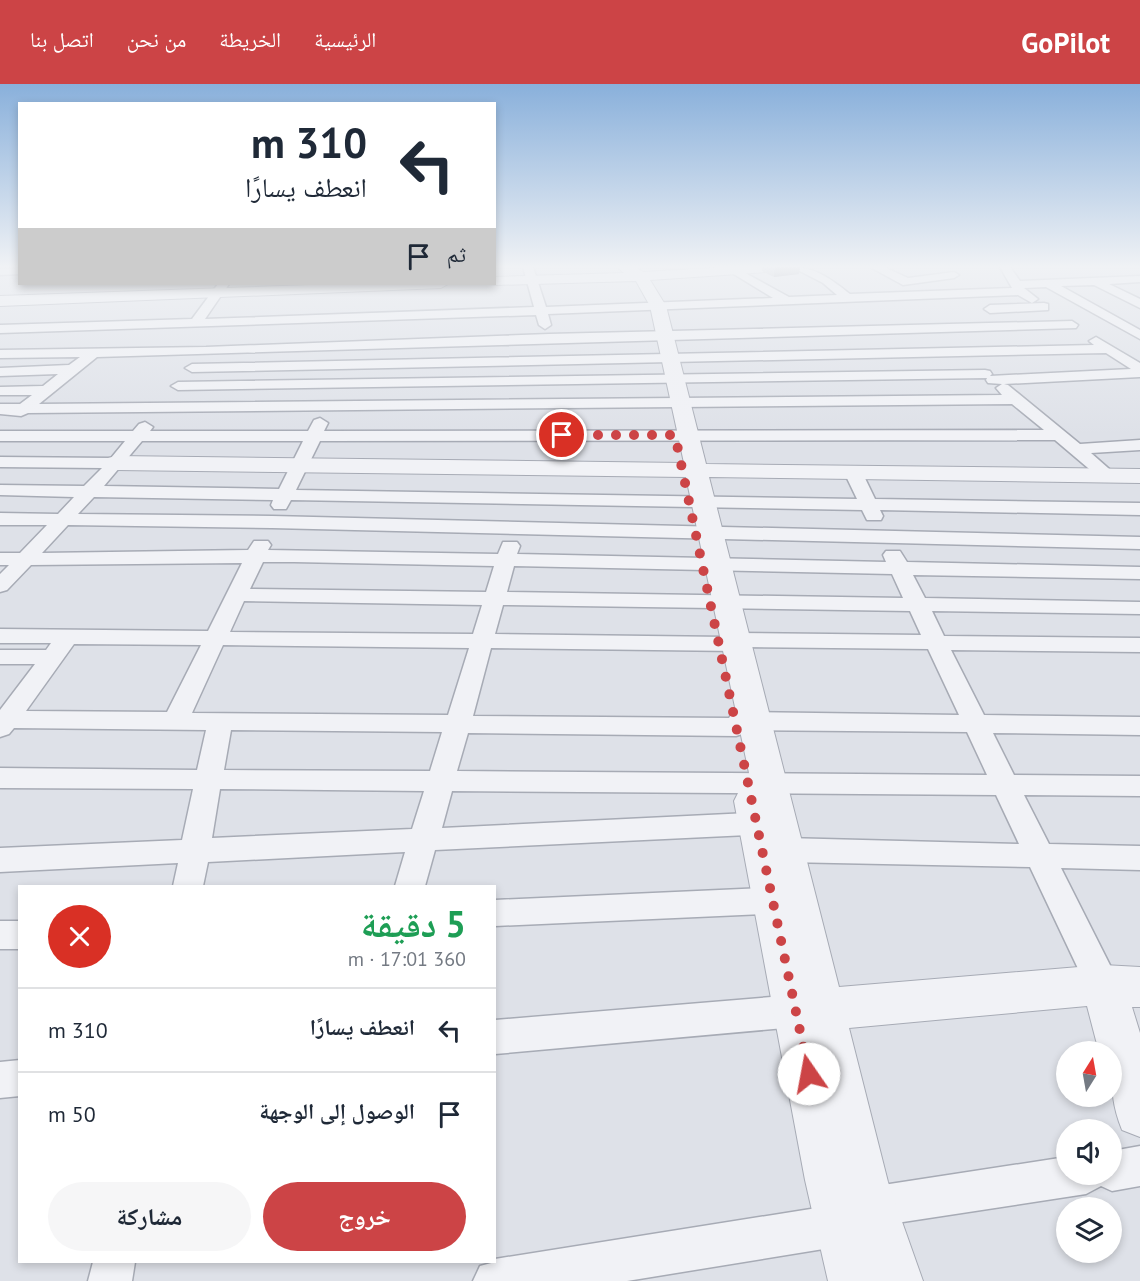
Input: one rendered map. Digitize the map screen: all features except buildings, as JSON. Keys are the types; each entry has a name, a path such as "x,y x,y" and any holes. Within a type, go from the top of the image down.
{"street":[{"path":"20,328 26,323"},
{"path":"0,586 116,463 138,436 192,368 208,334 210,323"},
{"path":"3,342 208,334 369,323"},
{"path":"544,323 546,328"},
{"path":"594,323 1058,435"},
{"path":"629,323 658,337 1015,399"},
{"path":"0,436 314,435 709,323"},
{"path":"925,323 1075,449 1137,511"},
{"path":"1069,323 1140,370"},
{"path":"1118,323 1140,335"},
{"path":"192,368 658,337 1072,325"},
{"path":"386,330 465,327"},
{"path":"0,329 350,337 546,328 658,337 960,352 1106,346 1140,342"},
{"path":"0,354 94,352 208,334"},
{"path":"262,335 350,337"},
{"path":"0,408 328,405 658,337"},
{"path":"658,337 718,602 730,643 742,723 773,832 784,900 809,1010 862,1182 856,1216 856,1281"},
{"path":"177,386 339,384 658,337 989,377 1140,370"},
{"path":"0,428 94,352"},
{"path":"0,372 73,369"},
{"path":"176,721 339,384"},
{"path":"0,391 47,390"},
{"path":"1075,449 1140,445"},
{"path":"0,462 533,468 699,517 899,568 1140,573"},
{"path":"410,885 533,468"},
{"path":"853,472 1040,856 1121,986 1140,1112"},
{"path":"0,559 255,557 505,560 699,517 853,472 1140,476"},
{"path":"0,490 524,498 884,537 1140,543"},
{"path":"0,519 515,528 868,504 1137,511"},
{"path":"237,595 1140,608"},
{"path":"0,636 482,642 1140,645"},
{"path":"3,724 67,637"},
{"path":"0,657 51,657"},
{"path":"3,724 220,721 1140,726"},
{"path":"188,885 220,721"},
{"path":"0,778 1140,786"},
{"path":"0,860 423,839 773,832 1040,856 1140,858"},
{"path":"496,913 784,900"},
{"path":"0,936 18,935"},
{"path":"496,1037 1121,986"},
{"path":"0,1080 18,1078"},
{"path":"1122,1169 1140,1166"},
{"path":"520,1279 1056,1179"},
{"path":"856,1216 895,1281"},
{"path":"110,1281 114,1263"}],"route":[{"path":"562,435 675,435 809,1074"}]}
